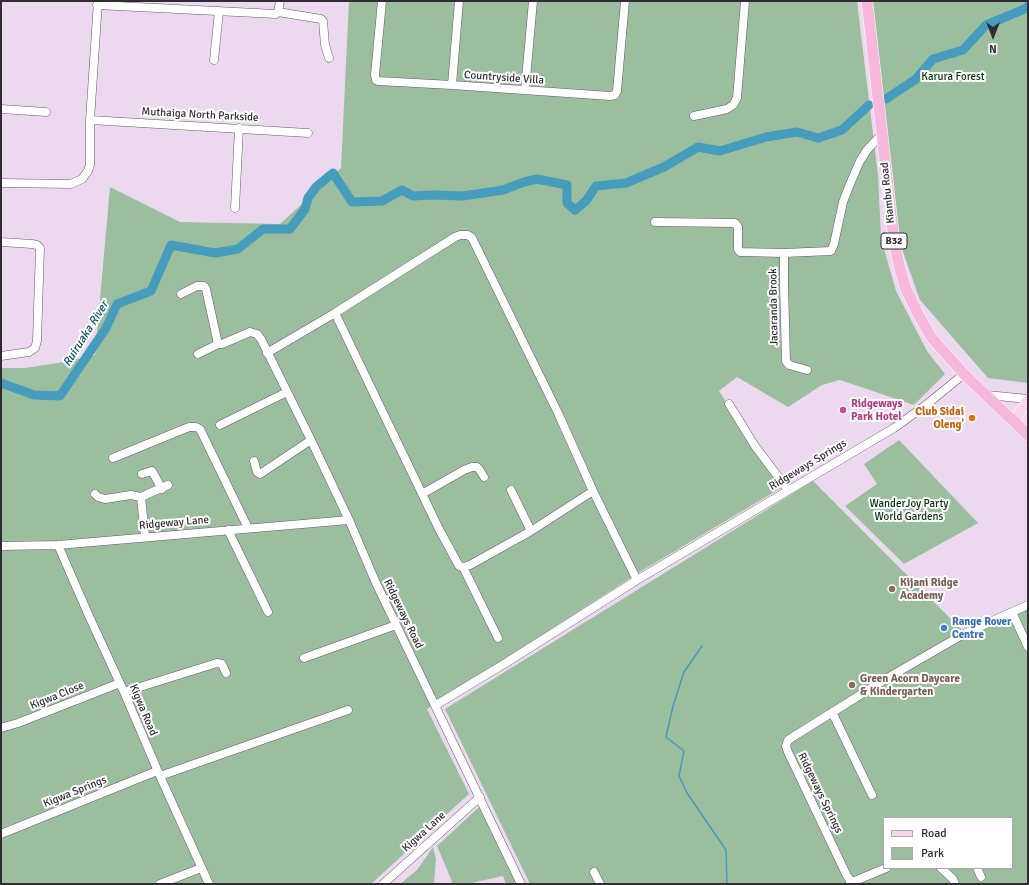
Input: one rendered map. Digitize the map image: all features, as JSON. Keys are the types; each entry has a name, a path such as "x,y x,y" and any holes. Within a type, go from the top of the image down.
{"highway":[{"name":"Kiambu Road","path":"867,1 894,240 900,270 906,289 931,337 964,374 1028,434"}],"main road":[{"path":"1015,422 1028,400"}],"street":[{"path":"277,13 280,1"},
{"name":"Countryside Villa","path":"382,1 375,75 376,80 380,82 452,85 610,96 615,95 617,91 625,1"},
{"path":"452,85 459,1"},
{"path":"525,90 533,1"},
{"path":"694,116 727,109 733,105 737,98 745,1"},
{"path":"1,183 71,184 82,179 88,171 90,165 90,120 97,3 219,11 277,13 321,19 323,21 325,44 329,58"},
{"path":"214,60 219,11"},
{"path":"1,109 46,112"},
{"name":"Muthaiga North Parkside","path":"90,120 308,133"},
{"path":"235,208 239,128"},
{"name":"Jacaranda Brook","path":"655,222 735,223 738,227 738,249 740,252 784,253 831,251 834,244 843,202 853,177 867,150 882,134"},
{"path":"267,353 335,313 455,237 464,234 470,236 558,413 593,491 637,580"},
{"path":"1,242 32,244 37,245 40,248 37,341 35,348 29,352 1,356"},
{"name":"Jacaranda Brook","path":"784,253 786,361 789,365 807,370"},
{"path":"181,294 197,286 204,286 206,289 218,344"},
{"path":"335,313 439,529 459,566 463,567 498,638"},
{"name":"Ridgeways Road","path":"198,354 218,344 222,344 250,332 257,334 261,339 311,440 349,520 376,583 521,884"},
{"name":"Ridgeways Springs","path":"436,705 637,580 900,424 964,374"},
{"path":"220,425 287,392"},
{"path":"987,395 1028,400"},
{"path":"729,404 756,446 788,490"},
{"path":"113,458 189,427 196,427 200,429 248,528"},
{"path":"254,461 257,472 260,474 311,440"},
{"path":"422,494 472,467 477,467 480,469 484,477"},
{"path":"95,494 98,497 105,499 131,495 141,497 165,487 152,471 142,474"},
{"path":"511,490 531,531"},
{"path":"463,567 470,565 531,531 593,491"},
{"path":"141,497 145,536"},
{"name":"Ridgeway Lane","path":"1,546 58,545 145,536 349,520"},
{"path":"228,530 268,612"},
{"name":"Kigwa Road","path":"58,545 209,884"},
{"name":"Ridgeways Springs","path":"884,869 850,883 850,880 786,746 788,740 792,736 884,680 962,635 1028,605"},
{"path":"1012,612 1028,647"},
{"path":"304,658 396,625"},
{"path":"124,692 217,663 222,664 226,673"},
{"name":"Kigwa Close","path":"1,728 18,723 120,683"},
{"name":"Kigwa Springs","path":"1,834 159,774 348,710"},
{"path":"832,712 872,795"},
{"name":"Kigwa Lane","path":"383,884 480,797"},
{"path":"160,884 201,868"},
{"path":"942,869 953,879 955,884"},
{"path":"977,869 981,877"},
{"path":"594,872 600,884"}],"green space":[{"path":"349,1 857,1 878,175 881,238 896,291 927,351 945,374 914,405 840,380 822,385 788,407 737,377 719,391 781,488 638,573 427,709 469,794 371,884 1,884 1,368 25,368 64,362 95,355 110,187 180,222 280,224 341,168"},
{"name":"Karura Forest","path":"868,1 1028,1 1028,383 988,378 920,300 892,221"},
{"name":"WanderJoy Party World Gardens","path":"899,440 978,523 904,564 845,506 877,484 864,464"},
{"path":"813,481 963,631 1028,605 1028,884 530,884 445,709"},
{"path":"479,807 517,884 506,884 503,876 467,884 453,884 437,846"},
{"path":"433,847 436,859 434,884 400,884 417,870"}],"waterway":[{"name":"Ruiruaka River","path":"886,99 916,79 933,59 963,50 986,25 1027,8 1028,6"},
{"name":"Ruiruaka River","path":"1,383 34,395 60,396 106,328 117,304 151,291 171,245 215,253 238,249 263,229 290,229 305,209 308,198 316,187 333,173 352,202 382,201 402,190 413,196 463,196 503,190 537,179 567,185 567,203 575,210 586,201 596,186 626,183 664,167 698,147 720,151 766,137 797,132 818,138 842,130 869,105"},
{"path":"702,646 684,672 673,706 666,737 684,751 679,776 687,793 726,850 727,884"}],"place":[{"name":"Ridgeways Park Hotel","path":"843,410"},
{"name":"Club Sidai Oleng'","path":"972,418"},
{"name":"Kijani Ridge Academy","path":"892,589"},
{"name":"Range Rover Centre","path":"944,628"},
{"name":"Green Acorn Daycare & Kindergarten","path":"852,685"}]}
